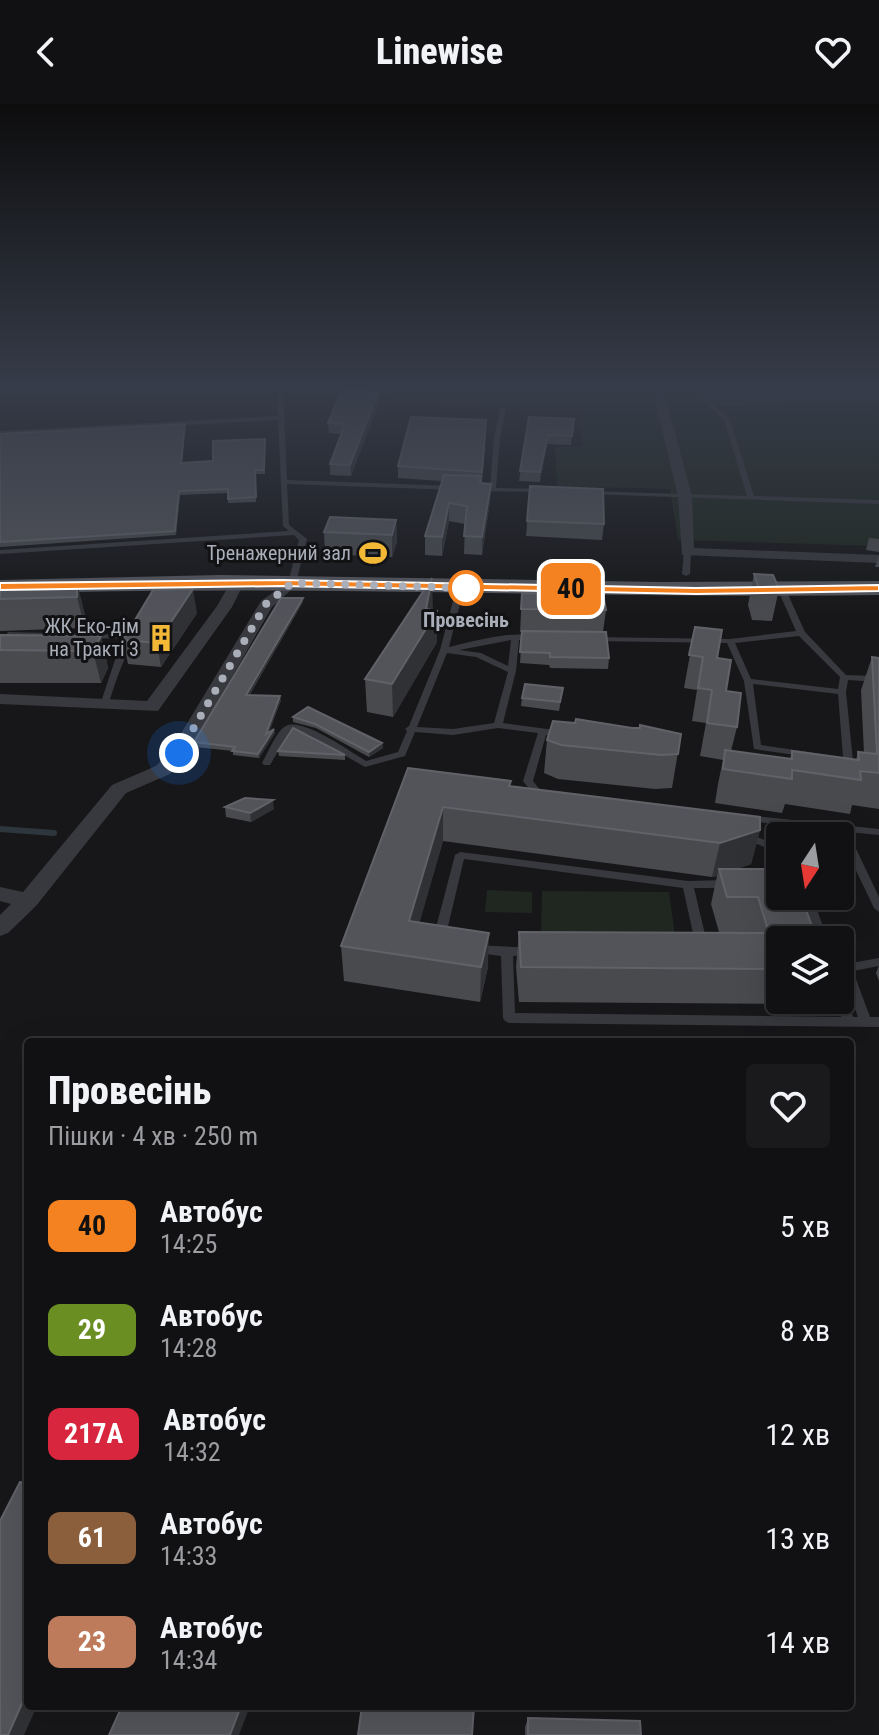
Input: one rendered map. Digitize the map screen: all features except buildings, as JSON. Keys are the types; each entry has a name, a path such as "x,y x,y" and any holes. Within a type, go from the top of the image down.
{"main road":[{"path":"0,587 165,588 287,583 460,588 879,588"}],"street":[{"path":"677,465 685,496 687,552 879,559"},
{"path":"0,699 152,707 224,607 237,583"},
{"path":"0,928 28,901 119,789 163,770 179,753 266,604 287,583"},
{"path":"0,894 28,901"}],"lane":[{"path":"283,465 286,526 303,539 287,583"},
{"path":"493,489 494,465"},
{"path":"741,465 751,498"},
{"path":"284,482 552,491"},
{"path":"581,492 879,502"},
{"path":"0,552 295,533"},
{"path":"686,574 687,552"},
{"path":"267,763 289,727 312,733 365,764 402,754 409,729 444,650 460,588"},
{"path":"782,590 801,633 844,677 879,679"},
{"path":"104,705 119,660 140,627"},
{"path":"577,638 730,641 801,633"},
{"path":"15,660 0,656 11,634 134,637"},
{"path":"444,650 515,637 546,638"},
{"path":"498,725 512,671 515,637"},
{"path":"730,641 748,681 757,747 848,761 842,692 844,677"},
{"path":"444,650 478,655 512,671"},
{"path":"104,660 119,660"},
{"path":"748,681 842,692"},
{"path":"409,729 453,732 498,725 568,734"},
{"path":"522,808 543,811 528,781 543,731"},
{"path":"535,790 550,792"},
{"path":"727,816 776,822"},
{"path":"740,831 766,844"},
{"path":"854,831 879,832"},
{"path":"451,948 437,946 460,855 688,885 734,884"},
{"path":"854,855 879,908"},
{"path":"687,950 702,950 688,885"},
{"path":"465,949 552,951"},
{"path":"507,952 509,1018 872,1022 846,968 879,962"},
{"path":"846,1014 849,1022"}],"shaded area":[{"path":"556,465 879,465 879,546 678,540 670,489 557,486"},
{"path":"487,890 532,892 532,913 485,912"},
{"path":"542,891 669,892 675,935 541,932"}],"waterway":[{"path":"0,829 54,833"}],"bus line":[{"name":"40","path":"0,586 282,583 696,591 879,588"}],"place":[{"name":"Тренажерний зал","path":"373,553"},
{"name":"Провесінь","path":"466,588"},
{"name":"ЖК Еко-дім на Тракті 3","path":"161,638"}],"route":[{"path":"179,753 266,604 292,583 466,588"}]}
